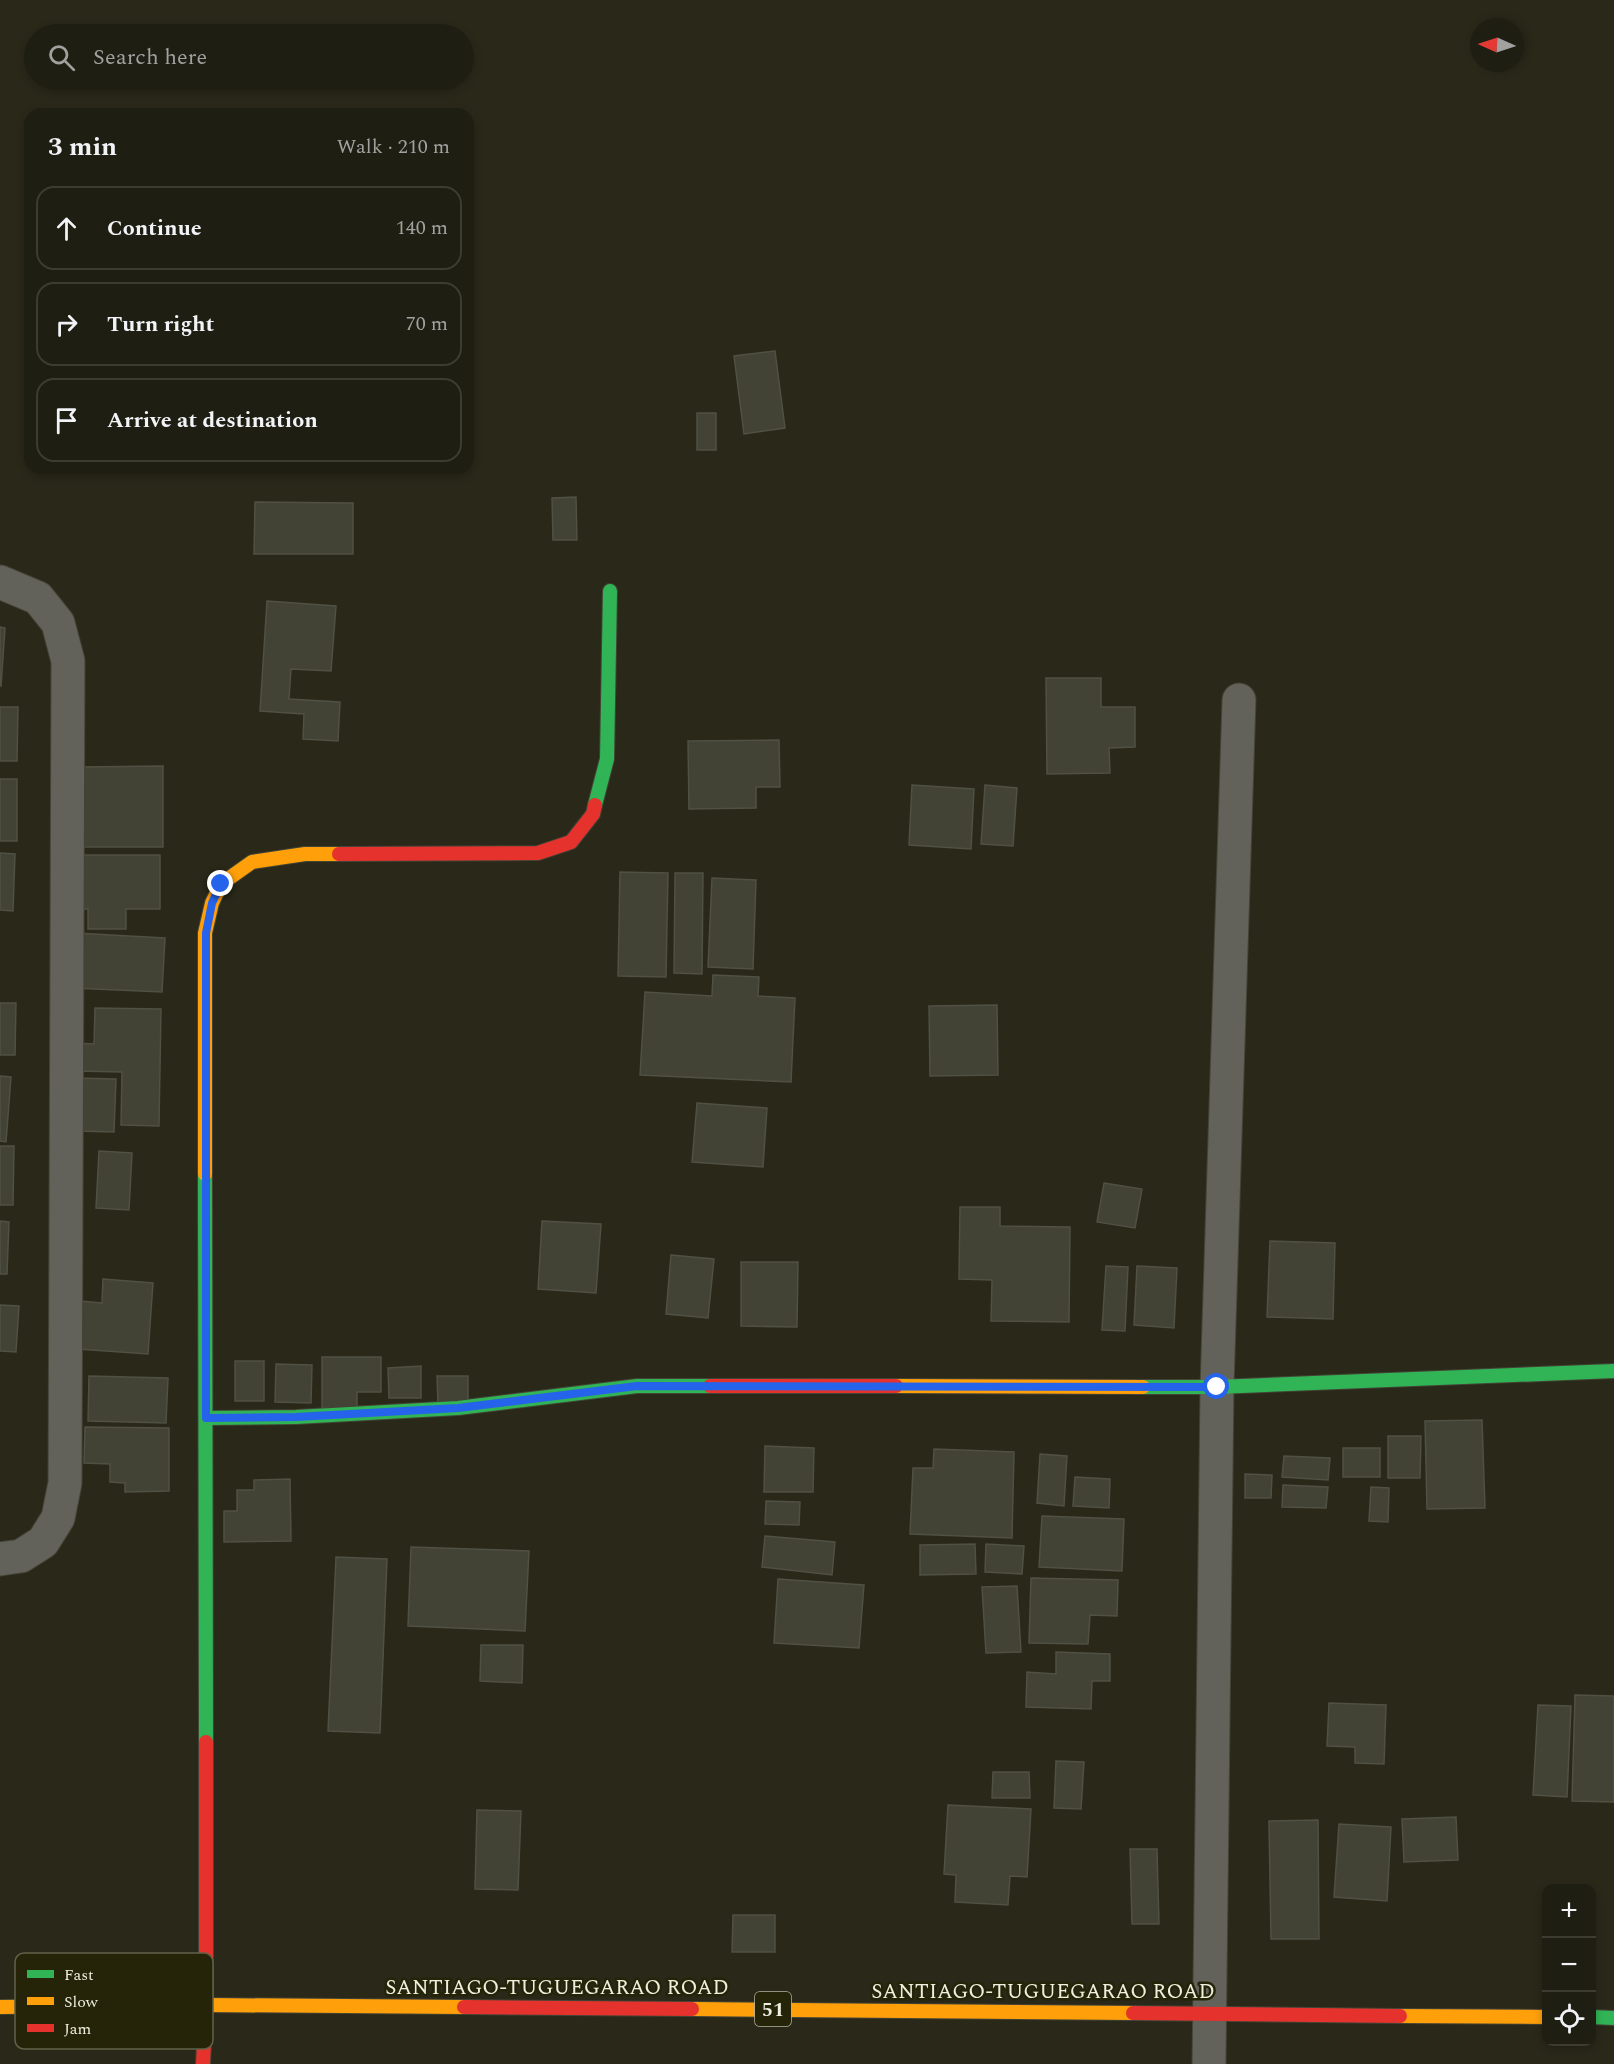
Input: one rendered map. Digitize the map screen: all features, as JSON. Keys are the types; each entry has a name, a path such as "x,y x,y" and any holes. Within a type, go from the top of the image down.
{"main road":[{"path":"206,1953 206,933 212,903 221,884 252,862 305,854 538,853 571,842 593,814 607,759 610,591"},
{"path":"206,1418 296,1417 458,1408 637,1386 1217,1387 1614,1371"},
{"name":"SANTIAGO-TUGUEGARAO ROAD","path":"213,2005 1542,2017"},
{"name":"SANTIAGO-TUGUEGARAO ROAD","path":"0,2007 15,2007"},
{"path":"1596,2017 1614,2018"},
{"path":"204,2064 205,2049"}],"street":[{"path":"0,582 38,598 58,623 68,661 68,709 65,1483 58,1518 43,1542 21,1556 0,1559"},
{"path":"1209,2064 1217,1387 1239,699"}],"building":[{"path":"775,351 785,428 744,434 734,356"},
{"path":"697,413 716,413 716,450 697,450"},
{"path":"576,497 577,540 553,540 552,498"},
{"path":"255,502 353,503 353,554 254,554"},
{"path":"267,601 336,606 331,671 291,669 289,699 340,702 338,741 303,739 304,714 260,711"},
{"path":"0,627 5,628 1,686 0,686"},
{"path":"1046,678 1101,678 1101,707 1135,707 1135,747 1109,748 1110,773 1047,774"},
{"path":"0,707 18,707 17,761 0,761"},
{"path":"779,740 780,787 756,787 756,808 689,809 688,741"},
{"path":"163,766 163,847 79,847 80,767"},
{"path":"0,779 17,779 17,841 0,841"},
{"path":"912,785 974,789 971,849 909,845"},
{"path":"985,785 1017,788 1013,846 981,844"},
{"path":"0,853 15,854 13,911 0,910"},
{"path":"73,855 160,855 160,909 126,909 126,929 88,929 88,909 73,909"},
{"path":"620,872 668,873 666,977 618,976"},
{"path":"675,873 703,873 702,974 674,973"},
{"path":"712,878 756,880 753,969 708,967"},
{"path":"75,933 165,938 162,992 72,988"},
{"path":"713,975 759,977 758,996 795,998 791,1082 640,1075 645,992 712,996"},
{"path":"0,1003 16,1003 15,1055 0,1055"},
{"path":"997,1005 998,1075 930,1076 929,1006"},
{"path":"95,1008 161,1009 159,1126 121,1125 122,1072 75,1071 76,1043 94,1044"},
{"path":"0,1076 11,1077 6,1142 0,1141"},
{"path":"76,1078 116,1079 114,1132 75,1131"},
{"path":"697,1103 767,1108 763,1167 692,1162"},
{"path":"0,1146 14,1146 13,1205 0,1205"},
{"path":"99,1151 132,1153 129,1210 96,1208"},
{"path":"1104,1183 1142,1189 1135,1228 1097,1222"},
{"path":"960,1207 1000,1207 1000,1226 1070,1227 1069,1322 991,1321 992,1280 959,1279"},
{"path":"0,1221 9,1222 7,1274 0,1274"},
{"path":"542,1221 601,1224 596,1293 538,1289"},
{"path":"1270,1241 1335,1243 1333,1319 1267,1317"},
{"path":"671,1255 714,1259 708,1318 666,1314"},
{"path":"741,1262 798,1262 797,1327 741,1326"},
{"path":"1106,1266 1128,1267 1125,1331 1102,1330"},
{"path":"1137,1266 1177,1268 1174,1328 1134,1325"},
{"path":"103,1279 153,1283 148,1354 78,1349 81,1301 102,1303"},
{"path":"0,1305 19,1306 16,1352 0,1351"},
{"path":"322,1357 381,1357 381,1392 357,1392 357,1408 322,1408"},
{"path":"235,1361 264,1361 264,1401 235,1401"},
{"path":"276,1364 312,1365 311,1403 275,1402"},
{"path":"421,1366 421,1398 389,1398 388,1368"},
{"path":"89,1376 168,1378 166,1423 88,1421"},
{"path":"437,1376 468,1376 468,1404 438,1405"},
{"path":"1482,1420 1485,1508 1427,1509 1425,1421"},
{"path":"85,1427 169,1428 169,1491 125,1492 125,1483 110,1482 110,1464 84,1463"},
{"path":"1388,1436 1421,1436 1420,1478 1388,1478"},
{"path":"765,1446 814,1448 813,1492 764,1492"},
{"path":"1343,1448 1380,1448 1380,1477 1343,1477"},
{"path":"934,1449 1014,1452 1012,1538 910,1534 913,1468 933,1468"},
{"path":"1040,1454 1067,1456 1064,1506 1037,1503"},
{"path":"1284,1456 1330,1458 1328,1480 1282,1477"},
{"path":"1245,1474 1272,1475 1271,1498 1245,1498"},
{"path":"1075,1477 1110,1479 1109,1508 1073,1506"},
{"path":"290,1479 291,1541 224,1542 224,1511 237,1511 237,1490 254,1490 254,1480"},
{"path":"1283,1485 1328,1487 1326,1508 1282,1507"},
{"path":"1371,1487 1389,1488 1388,1522 1369,1521"},
{"path":"766,1501 800,1502 799,1525 765,1524"},
{"path":"1042,1516 1124,1519 1122,1571 1039,1567"},
{"path":"765,1536 835,1542 832,1575 762,1567"},
{"path":"975,1544 976,1574 920,1575 920,1545"},
{"path":"986,1544 1024,1546 1022,1574 985,1572"},
{"path":"411,1547 529,1551 525,1631 408,1626"},
{"path":"336,1557 387,1559 380,1733 328,1731"},
{"path":"1031,1578 1118,1580 1117,1616 1090,1615 1088,1644 1029,1643"},
{"path":"778,1579 864,1585 859,1648 774,1643"},
{"path":"1017,1586 1021,1652 986,1653 982,1587"},
{"path":"481,1645 523,1645 522,1683 480,1681"},
{"path":"1056,1652 1110,1654 1110,1681 1092,1681 1091,1709 1026,1707 1027,1672 1056,1674"},
{"path":"1575,1695 1614,1696 1614,1802 1572,1801"},
{"path":"1329,1703 1386,1705 1384,1764 1355,1763 1355,1747 1327,1746"},
{"path":"1538,1705 1571,1706 1567,1797 1533,1795"},
{"path":"1056,1761 1084,1762 1081,1809 1054,1808"},
{"path":"993,1772 1029,1772 1030,1798 992,1798"},
{"path":"948,1805 1031,1809 1027,1877 1010,1876 1008,1905 955,1902 956,1875 944,1874"},
{"path":"477,1810 521,1811 518,1890 475,1889"},
{"path":"1456,1817 1458,1860 1404,1862 1402,1819"},
{"path":"1318,1820 1319,1939 1271,1939 1269,1821"},
{"path":"1339,1824 1391,1827 1387,1901 1334,1897"},
{"path":"1130,1849 1157,1849 1159,1924 1132,1924"},
{"path":"733,1915 775,1915 775,1952 732,1952"}],"traffic: fast":[{"path":"595,805 607,759 610,591"},
{"path":"205,1174 206,1742"},
{"path":"1143,1387 1217,1387 1614,1371"},
{"path":"206,1418 296,1417 458,1408 637,1386 710,1386"},
{"path":"1596,2017 1614,2018"}],"traffic: slow":[{"path":"205,1174 205,933 212,903 221,884 252,862 305,854 339,854"},
{"path":"896,1386 1143,1387"},
{"path":"213,2005 464,2007"},
{"path":"0,2007 15,2007"},
{"path":"692,2009 1133,2013"},
{"path":"1400,2016 1542,2017"}],"traffic: jam":[{"path":"339,854 538,853 571,842 593,814 595,805"},
{"path":"710,1386 896,1386"},
{"path":"206,1742 206,1953"},
{"path":"464,2007 692,2009"},
{"path":"1133,2013 1400,2016"},
{"path":"203,2064 204,2049"}],"route":[{"path":"221,884 212,903 206,933 206,1418 296,1417 458,1408 637,1386 1217,1387"}]}
